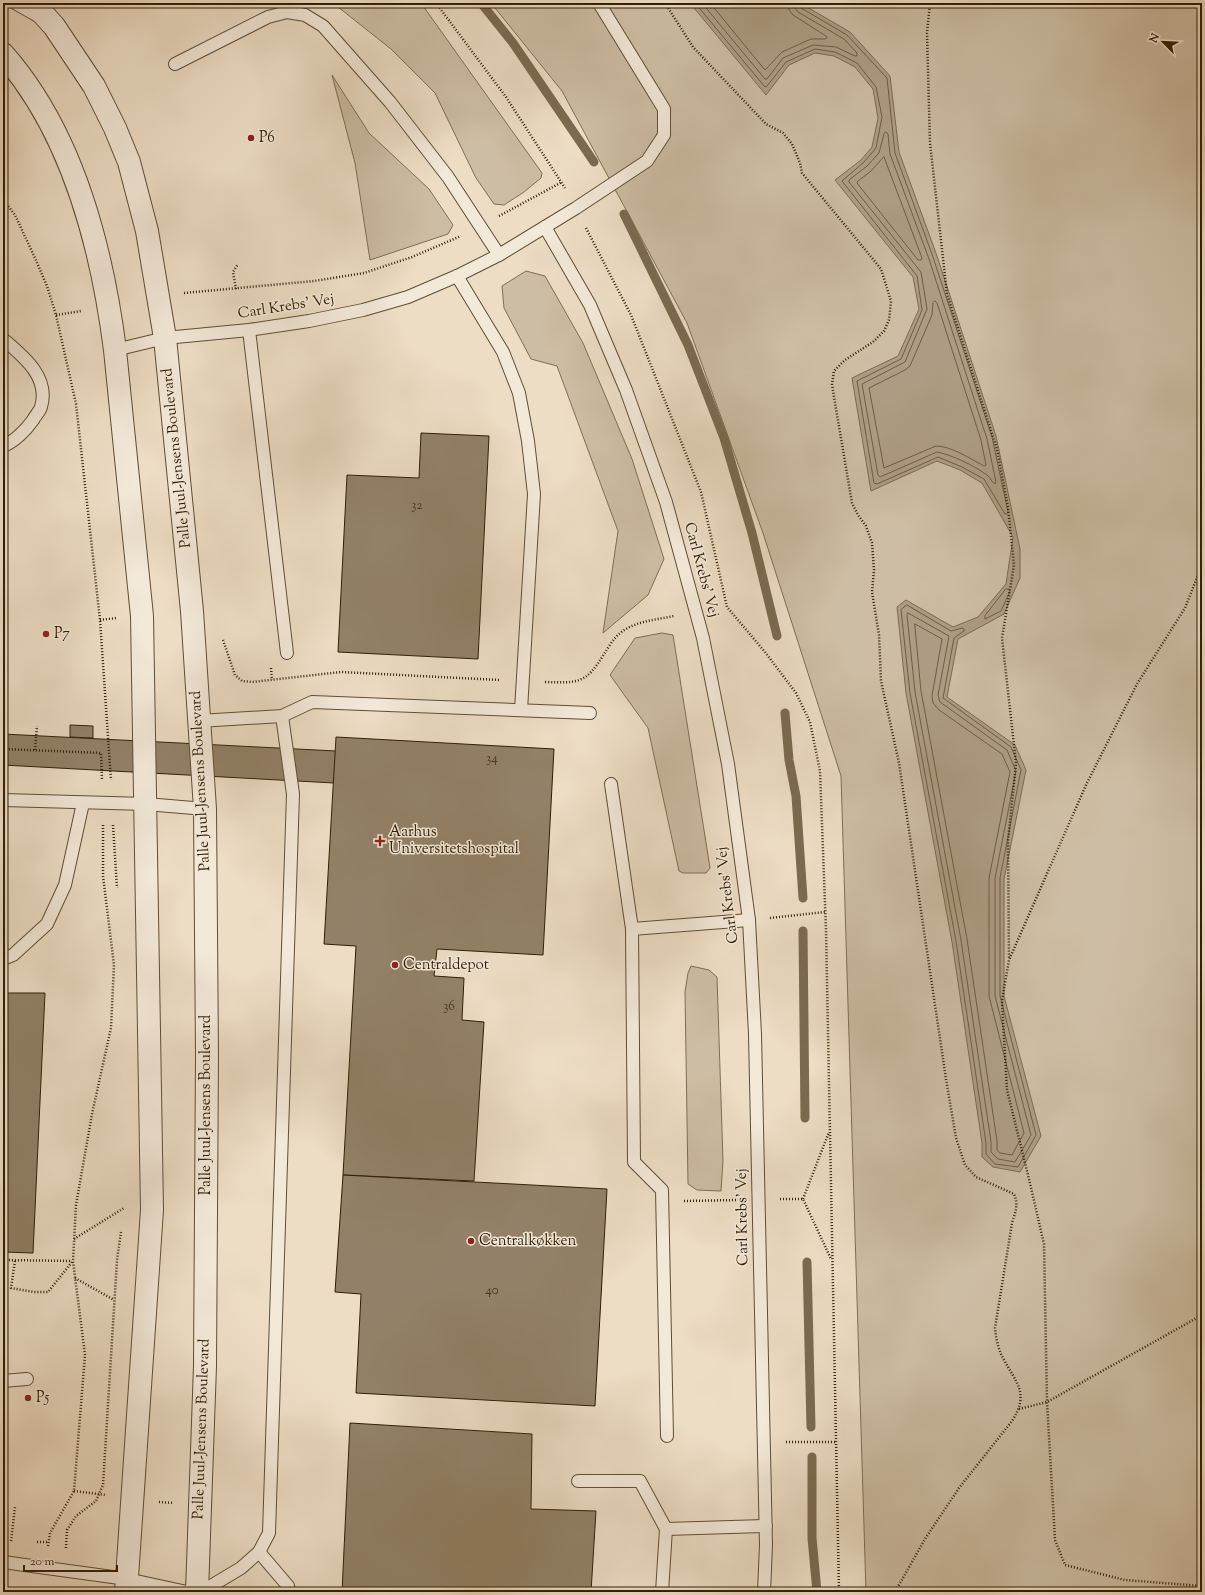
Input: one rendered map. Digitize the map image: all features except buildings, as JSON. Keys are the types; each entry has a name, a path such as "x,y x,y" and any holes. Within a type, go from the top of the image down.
{"street":[{"name":"Palle Juul-Jensens Boulevard","path":"33,3 54,26 94,86 115,128 129,162 147,231 165,338 192,611 205,809 207,1056 205,1358 197,1592"},
{"path":"3,54 46,113 67,156 95,244 109,308 115,350 142,616 152,1210 126,1585"}],"lane":[{"path":"16,3 54,26"},
{"name":"Carl Krebs' Vej","path":"115,350 165,338 249,330 309,321 363,310 408,297 457,276 499,255 576,208 647,161 664,135 664,109 599,3"},
{"path":"175,64 268,17 287,12 305,15 323,26 390,102 448,178 499,255"},
{"name":"Carl Krebs' Vej","path":"546,227 590,305 626,390 666,502 703,638 728,764 749,920 755,1034 766,1526 764,1592"},
{"path":"457,276 503,352 519,393 528,441 534,494 521,710"},
{"path":"249,330 287,653"},
{"path":"3,339 21,353 35,369 43,387 41,408 30,425 10,444 3,446"},
{"path":"199,721 282,716 312,702 590,713"},
{"path":"200,1592 241,1568 259,1552 269,1533 293,794 282,716"},
{"path":"611,784 632,929 634,1162 662,1190 667,1436"},
{"path":"3,800 146,804 205,809"},
{"path":"3,959 14,955 47,924 65,885 83,803"},
{"path":"632,929 749,920"},
{"path":"3,1381 26,1379"},
{"path":"578,1481 640,1481 666,1529 662,1592"},
{"path":"666,1529 766,1526"},
{"path":"259,1552 288,1586 289,1592"},
{"path":"5,1562 64,1570 126,1585 187,1592"}],"path":[{"path":"436,3 506,97 562,182 576,208 631,315 701,492 727,607 765,652 796,693 810,722 820,771 825,912 839,1592"},
{"path":"665,3 693,47 766,124 783,133 792,144 802,173 881,269 890,301 889,320 884,331 873,342 845,360 834,371 832,384 852,503 866,526 872,543 874,570 872,592 879,635 881,681 899,763 956,1138 965,1165 976,1177 1014,1194 1017,1200 1017,1208 1011,1230 995,1328 996,1339 1002,1357 1015,1377 1020,1394 1019,1410 959,1488 926,1539 895,1592"},
{"path":"930,3 927,33 930,143 947,294 997,450 1008,507 1014,565 1002,638 1016,763 1008,841 1009,960 1002,1001 1007,1090 1044,1244 1047,1402 1055,1540 1065,1565 1125,1580 1202,1586"},
{"path":"159,300 186,293 314,282 364,273 412,257 460,237 562,182"},
{"path":"3,199 15,215 36,258 47,286 56,315 76,404 100,620 108,804 103,876 114,966 111,1028 92,1114 76,1204 73,1262 85,1355 74,1491 50,1533 47,1568"},
{"path":"236,289 233,272 238,264"},
{"path":"56,315 109,308"},
{"path":"1009,960 1086,786 1137,684 1185,608 1202,565"},
{"path":"221,634 235,675 242,680 252,682 341,672 570,683 586,677 598,664 618,635 633,626 648,621 727,607"},
{"path":"100,620 142,616"},
{"path":"35,750 37,726"},
{"path":"3,749 102,753 118,893"},
{"path":"749,920 825,912"},
{"path":"803,1199 830,1129"},
{"path":"74,1240 125,1208 124,1215"},
{"path":"64,1570 67,1530 76,1516 96,1501 103,1485 116,1260 121,1230"},
{"path":"3,1260 73,1262"},
{"path":"15,1261 11,1288 34,1292 48,1292 73,1262"},
{"path":"75,1278 114,1300"},
{"path":"1019,1410 1047,1402 1202,1315"},
{"path":"764,1443 836,1442"},
{"path":"5,1562 14,1507"}],"shaded area":[{"path":"333,3 421,3 542,173 541,178 524,192 504,205 494,204 476,178 435,93 391,49"},
{"path":"491,3 1202,3 1202,1592 866,1592 841,776 763,533 687,323 562,91"},
{"path":"332,75 369,133 429,189 453,225 448,234 370,260 355,163"},
{"path":"526,271 545,276 583,343 632,459 664,559 648,595 603,633 618,531 557,366 531,359 504,308 502,286"},
{"path":"662,633 673,635 710,868 706,873 683,873 679,871 648,728 610,675 635,638"},
{"path":"691,966 709,970 717,977 723,1161 721,1191 697,1190 688,1184 685,992 688,973"}],"water":[{"path":"690,3 800,3 850,32 890,76 899,152 937,256 996,436 1020,549 1020,578 1004,614 958,639 947,697 1015,745 1026,770 1004,879 1004,996 1041,1136 1020,1172 993,1167 982,1157 982,1143 952,942 906,693 897,607 906,600 953,627 978,617 1006,584 1013,537 982,483 960,470 937,461 871,491 852,378 898,356 919,309 913,277 835,180 861,160 872,147 878,118 873,89 855,67 834,56 815,53 789,65 766,95"}],"waterway":[{"path":"481,3 513,43 594,162"},
{"path":"624,214 688,345 724,438 752,533 777,636"},
{"path":"785,713 789,760 796,796 803,898"},
{"path":"803,931 805,1118"},
{"path":"807,1262 811,1427"},
{"path":"812,1457 812,1538 817,1592"}],"place":[{"name":"P6","path":"251,138"},
{"name":"P7","path":"46,634"},
{"name":"Aarhus Universitetshospital","path":"380,841"},
{"name":"Centraldepot","path":"395,965"},
{"name":"Centralkøkken","path":"471,1241"},
{"name":"P5","path":"28,1398"}]}
